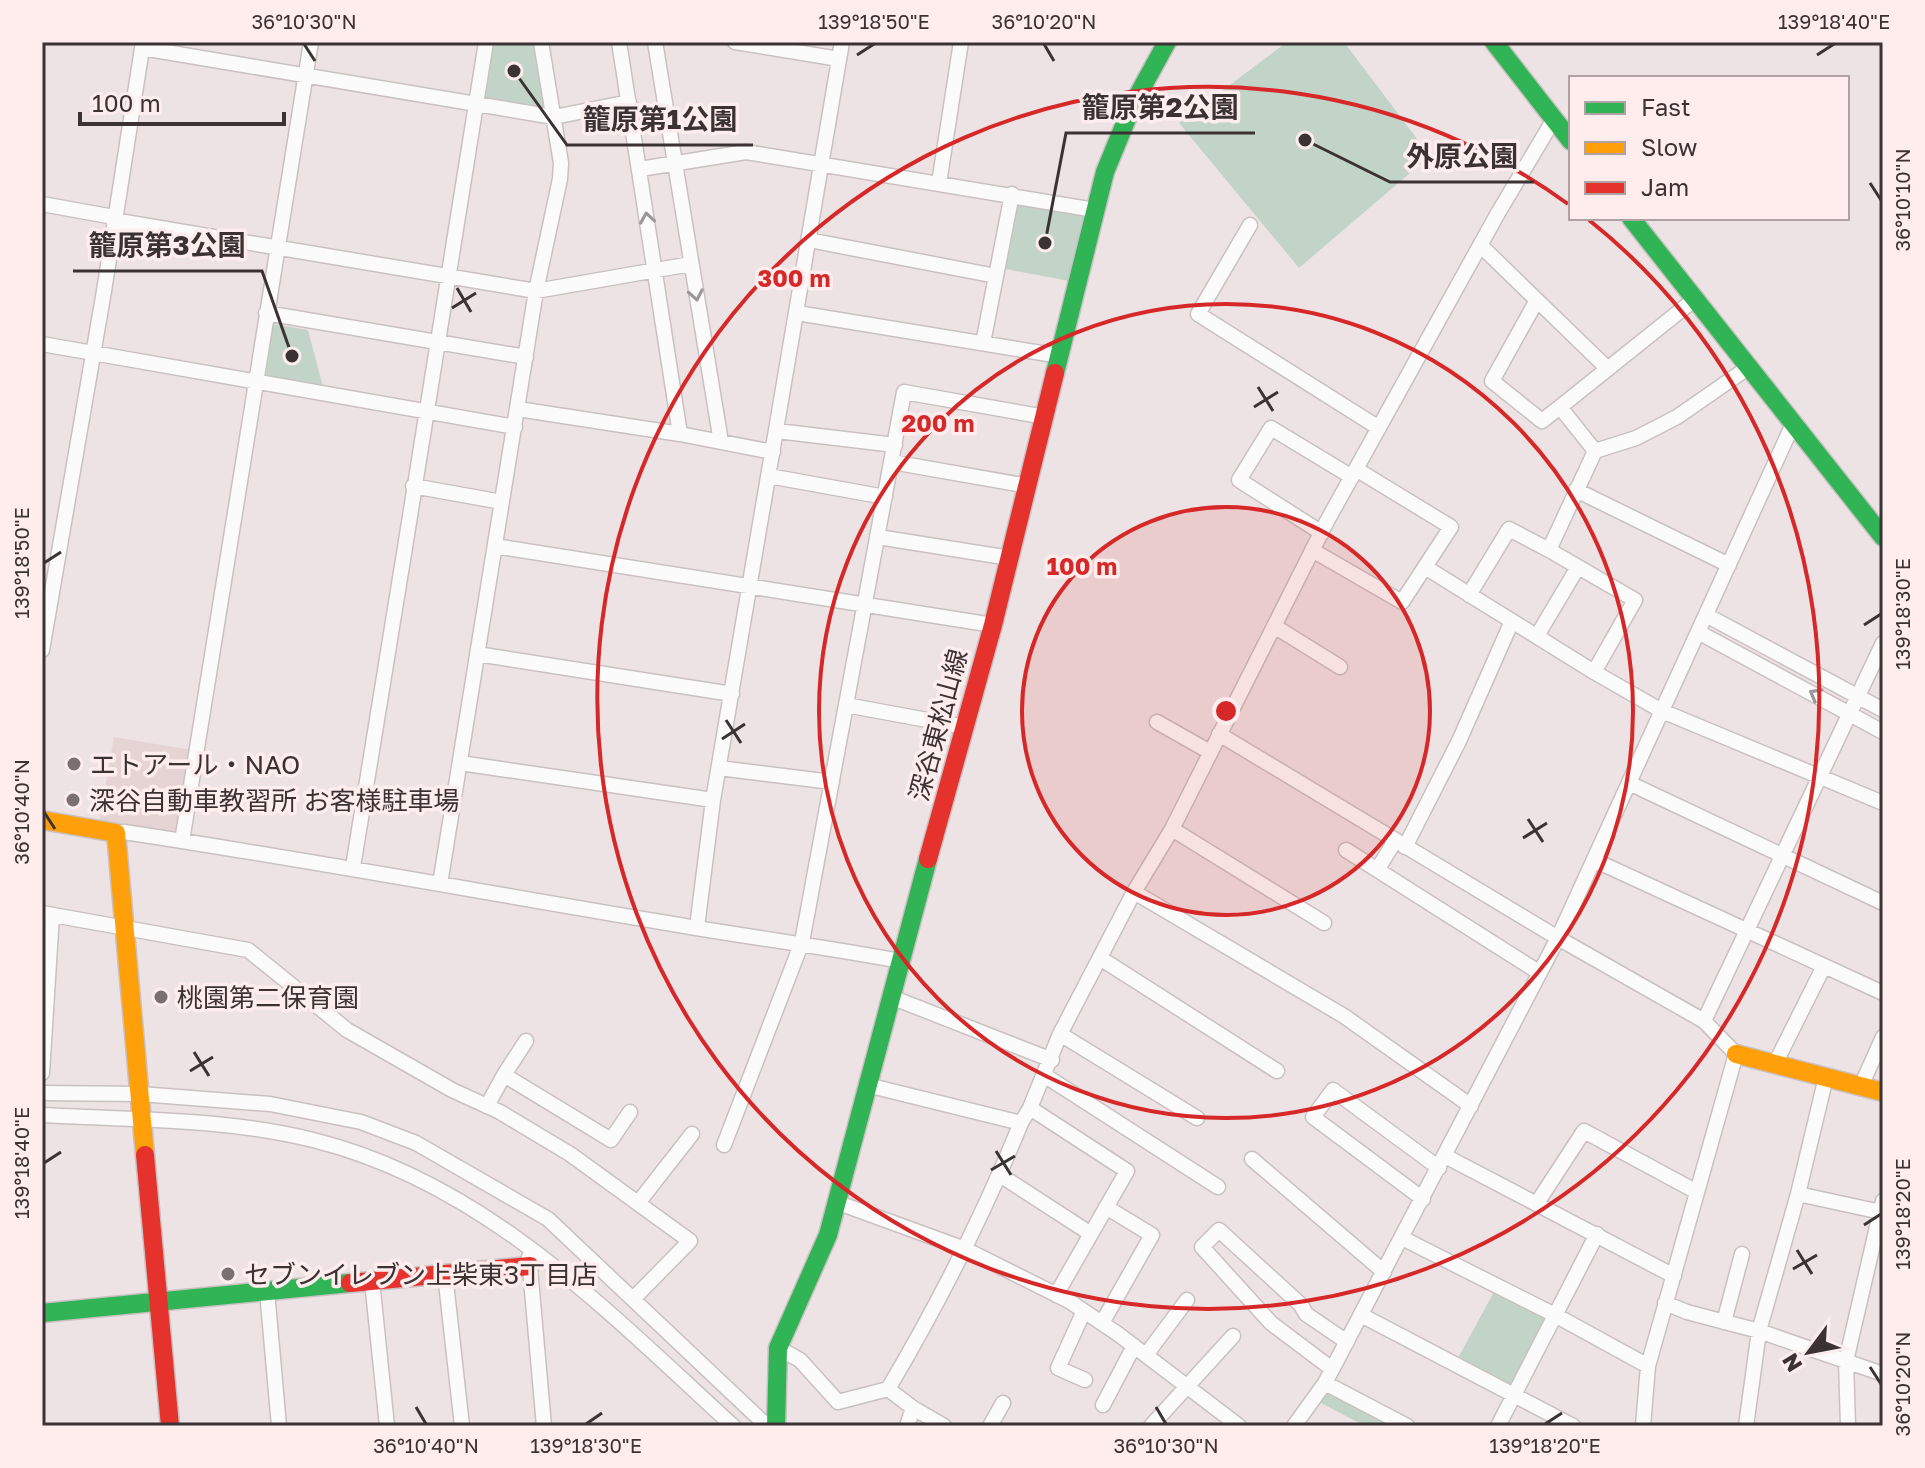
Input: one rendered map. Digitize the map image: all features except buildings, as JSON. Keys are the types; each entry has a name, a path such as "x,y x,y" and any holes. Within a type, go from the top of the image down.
{"street":[{"path":"182,841 311,42"},
{"path":"353,867 486,42"},
{"path":"440,884 536,291 560,179 561,163 541,42"},
{"path":"619,42 680,434"},
{"path":"655,42 721,442"},
{"path":"735,42 839,59"},
{"path":"697,927 713,800 842,42"},
{"path":"939,183 961,42"},
{"name":"深谷東松山線","path":"776,1426 778,1348 828,1235 993,625 1105,172 1133,104 1167,42"},
{"path":"1494,42 1569,138"},
{"path":"42,650 142,45 305,77 554,117 629,102"},
{"path":"778,1348 800,1360 838,1402 888,1389 965,1249 1052,1060 1060,1034 1134,892 1172,829 1312,550 1480,245 1554,119"},
{"path":"640,169 746,152 1095,210"},
{"path":"983,343 1012,194"},
{"path":"42,204 277,248 536,291 691,264"},
{"path":"1633,220 1883,537"},
{"path":"1250,225 1198,314 1379,428"},
{"path":"809,240 996,276"},
{"path":"1480,245 1608,369"},
{"path":"1537,300 1492,381 1542,421 1695,299"},
{"path":"266,313 526,357"},
{"path":"797,313 1060,356"},
{"path":"42,344 255,384 515,427"},
{"path":"1549,550 1595,451 1636,438 1677,417 1749,367"},
{"path":"724,1145 802,942 904,392 1045,417"},
{"path":"1560,407 1595,451"},
{"path":"518,409 773,452"},
{"path":"1298,1425 1329,1376 1558,938 1793,424"},
{"path":"1312,550 1402,602 1451,527 1271,428 1239,480 1322,533"},
{"path":"777,431 895,445"},
{"path":"892,462 1028,486"},
{"path":"769,476 885,497"},
{"path":"413,486 502,502"},
{"path":"1576,490 1729,565"},
{"path":"1469,595 1509,529 1635,600 1594,672"},
{"path":"878,537 1010,558"},
{"path":"495,546 993,625"},
{"path":"1425,567 1662,711 1883,803"},
{"path":"1537,636 1578,567"},
{"path":"1706,615 1883,710"},
{"path":"1377,870 1400,844 1459,741 1512,621"},
{"path":"1274,626 1340,667"},
{"path":"1700,633 1883,732"},
{"path":"1704,1021 1883,643"},
{"path":"477,654 732,694"},
{"path":"846,705 965,727"},
{"path":"1157,722 1210,752"},
{"path":"1219,734 1558,938 1704,1021 1736,1054 1883,1092"},
{"path":"460,763 713,800"},
{"path":"719,768 832,782"},
{"path":"1629,783 1883,903"},
{"path":"42,820 353,867 900,961"},
{"path":"1172,829 1324,923"},
{"path":"116,833 170,1426"},
{"path":"1346,850 1540,973"},
{"path":"1594,860 1883,993"},
{"path":"1134,892 1344,1016 1471,1106"},
{"path":"42,1073 47,914 248,950 347,1030 570,1154 690,1241 633,1299"},
{"path":"1100,958 1277,1071"},
{"path":"1775,1064 1824,966"},
{"path":"891,997 1052,1060"},
{"path":"1060,1034 1197,1118"},
{"path":"1861,1086 1883,1037"},
{"path":"487,1106 526,1041"},
{"path":"1643,1426 1648,1366 1736,1054"},
{"path":"504,1075 611,1140 630,1112"},
{"path":"1044,1075 1218,1187"},
{"path":"1746,1426 1759,1331 1798,1194 1826,1077"},
{"path":"867,1085 1021,1123"},
{"path":"1423,1199 1313,1117 1333,1090 1442,1162 1537,1203 1674,1276"},
{"path":"42,1093 140,1094 270,1104 361,1122 416,1143 548,1219 767,1426"},
{"path":"1030,1108 1127,1171 1056,1295"},
{"path":"42,1115 223,1124 313,1140 379,1162 460,1199 528,1245 583,1290 733,1426"},
{"path":"1537,1203 1584,1131 1697,1192"},
{"path":"638,1203 692,1134"},
{"path":"1252,1159 1384,1272"},
{"path":"1000,1175 1091,1234"},
{"path":"1798,1194 1882,1207 1846,1361 1848,1426"},
{"path":"836,1202 965,1249 1056,1295 1102,1323 1239,1426"},
{"path":"1102,1323 1152,1235 1106,1207"},
{"path":"1347,1342 1306,1314 1301,1305 1219,1230 1202,1247 1271,1323 1329,1376 1407,1426"},
{"path":"1498,1426 1597,1234"},
{"path":"1402,1238 1648,1366"},
{"path":"528,1245 544,1426"},
{"path":"1724,1322 1742,1254"},
{"path":"42,1313 530,1266"},
{"path":"445,1274 462,1426"},
{"path":"372,1281 387,1426"},
{"path":"267,1291 279,1426"},
{"path":"1103,1405 1140,1351 1187,1300"},
{"path":"1665,1303 1759,1331 1883,1374"},
{"path":"1084,1311 1058,1368 1085,1380"},
{"path":"1361,1315 1573,1426"},
{"path":"1151,1426 1233,1336"},
{"path":"888,1389 944,1426"},
{"path":"990,1426 1003,1403"},
{"path":"907,1426 913,1408"}],"shaded area":[{"path":"114,737 192,750 180,831 175,834 99,822"}],"green space":[{"path":"492,42 535,42 544,107 484,99"},
{"path":"1287,42 1344,42 1430,156 1299,268 1179,123"},
{"path":"1018,202 1088,217 1069,281 1005,269"},
{"path":"273,324 308,330 324,391 265,382"},
{"path":"1495,1290 1544,1316 1546,1321 1513,1383 1503,1384 1458,1358"},
{"path":"1327,1389 1397,1426 1365,1426 1319,1402"}],"traffic: fast":[{"path":"1055,373 1105,172 1133,104 1167,42"},
{"path":"1494,42 1569,138"},
{"path":"1633,220 1883,537"},
{"path":"776,1426 778,1348 828,1235 928,859"},
{"path":"42,1313 350,1283"}],"traffic: slow":[{"path":"42,820 116,833 145,1155"},
{"path":"1736,1054 1883,1092"}],"traffic: jam":[{"path":"928,859 993,625 1055,373"},
{"path":"145,1155 170,1426"},
{"path":"350,1283 530,1266"}],"place":[{"name":"籠原第1公園","path":"514,71"},
{"name":"外原公園","path":"1305,140"},
{"name":"籠原第2公園","path":"1045,243"},
{"name":"籠原第3公園","path":"292,356"},
{"name":"エトアール・NAO","path":"74,764"},
{"name":"深谷自動車教習所 お客様駐車場","path":"73,800"},
{"name":"桃園第二保育園","path":"161,997"},
{"name":"セブンイレブン上柴東3丁目店","path":"228,1274"}]}
